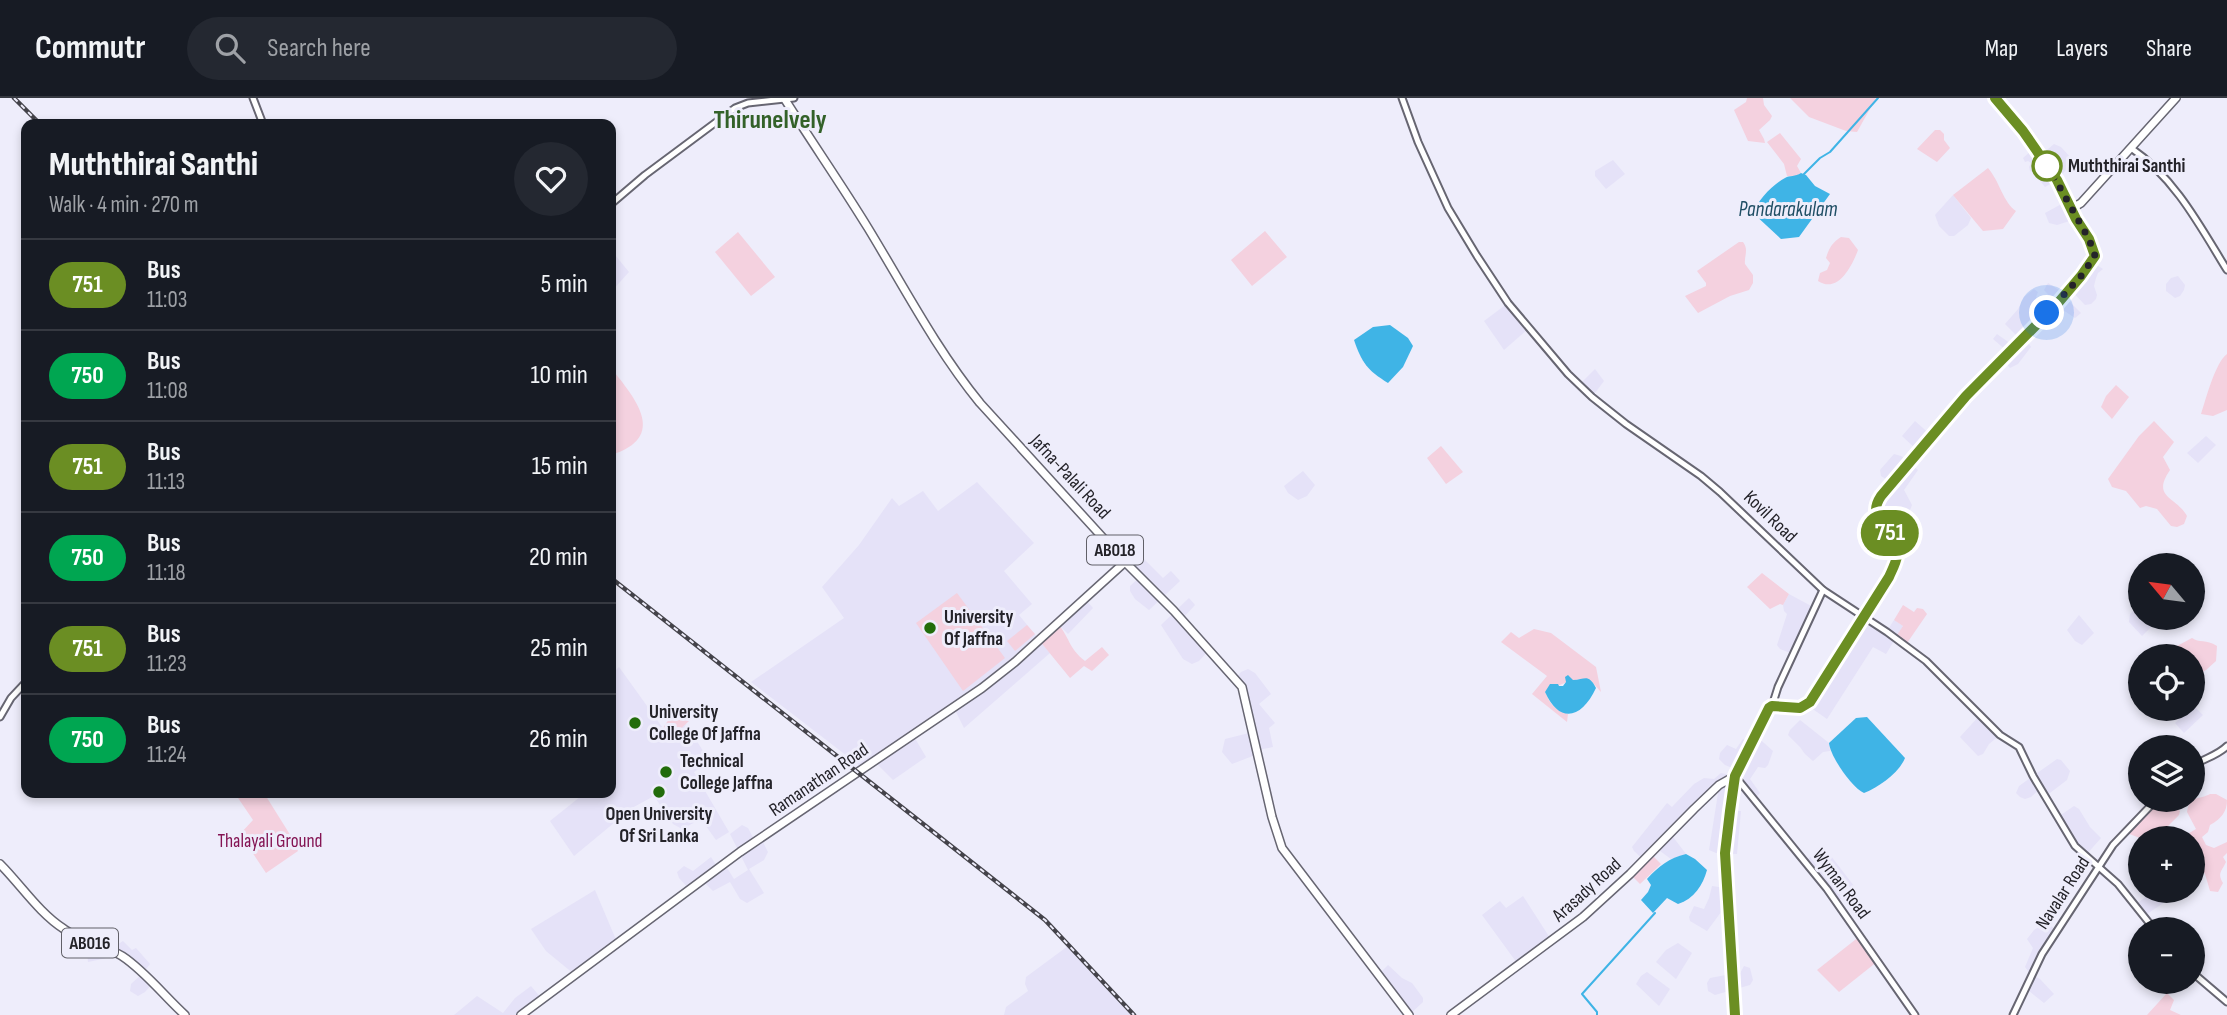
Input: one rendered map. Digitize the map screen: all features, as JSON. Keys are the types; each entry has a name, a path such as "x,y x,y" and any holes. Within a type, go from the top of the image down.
{"main road":[{"path":"1735,1015 1725,853 1735,776 1766,713 1772,706 1800,708 1810,702 1889,577 1897,557 1894,539 1876,516 1878,500 1966,396 2058,303 2095,256 2089,239 2057,180 2041,155 1995,98"},
{"path":"2071,209 2081,203 2176,98"},
{"name":"Jafna-Palali Road","path":"785,99 963,383 1242,687 1272,817 1282,848 1409,1015"},
{"name":"Ramanathan Road","path":"521,1015 740,852 973,695 1015,662 1125,562"},
{"name":"Arasady Road","path":"1451,1015 1583,917 1695,808 1719,786 1735,776"},
{"name":"AB016","path":"0,864 64,930 121,955 185,1015"}],"street":[{"path":"253,98 261,119"},
{"path":"616,200 735,108 748,103 794,98"},
{"name":"Kovil Road","path":"1402,98 1418,142 1448,208 1476,256 1508,303 1560,364 1592,397 1720,492 1823,590 1926,661 2000,736 2019,747 2075,846 2118,884 2144,917"},
{"path":"2131,148 2167,180 2189,207 2227,270"},
{"path":"1772,706 1778,687 1823,590"},
{"path":"0,717 21,687"},
{"path":"2205,759 2216,755 2227,746"},
{"name":"Wyman Road","path":"1735,776 1828,890 1915,1015"},
{"name":"Navalar Road","path":"2013,1015 2042,954 2118,838 2144,812"},
{"path":"2205,983 2227,1002"}],"shaded area":[{"path":"2054,144 2061,147 2074,161 2057,180 2045,187 2037,177 2049,170 2045,163 2033,172 2029,167 2031,163 2025,162 2023,158 2033,149 2041,155"},
{"path":"1613,160 1625,174 1606,189 1595,176 1595,171"},
{"path":"1953,195 1971,218 1968,225 1954,236 1949,236 1939,226 1935,215"},
{"path":"2067,201 2076,219 2057,225 2049,223 2045,213"},
{"path":"616,256 629,272 616,286"},
{"path":"2092,262 2103,269 2098,273 2094,286 2096,299 2085,305 2070,289"},
{"path":"2178,276 2185,285 2180,296 2175,298 2166,291 2166,284 2171,278"},
{"path":"2048,283 2065,294 2081,313 2075,318 2063,310 2044,290"},
{"path":"2034,289 2038,292 2036,297 2050,310 2024,336 2031,347 2018,364 2010,368 2002,359 2008,352 1993,339 1997,334 2014,346 2020,339 2005,324 2024,297"},
{"path":"1508,303 1529,328 1504,350 1484,321"},
{"path":"1595,369 1604,381 1592,397 1579,385"},
{"path":"1915,421 1932,436 1918,451 1902,436"},
{"path":"2206,436 2216,445 2198,463 2187,453"},
{"path":"1894,454 1901,456 1918,470 1904,490 1912,505 1908,515 1910,519 1906,525 1908,531 1894,539 1876,517 1875,506 1892,483 1881,476 1880,470"},
{"path":"1303,471 1315,485 1307,496 1298,500 1288,493 1284,486"},
{"name":"University Of Jaffna","path":"977,482 1034,543 1004,571 1032,604 1019,615 1037,637 992,675 860,766 751,682 844,618 822,587 859,545 892,498 899,506 923,491 938,511"},
{"path":"1142,557 1163,578 1171,571 1180,581 1149,610 1135,599 1130,591 1130,586 1140,577 1132,568"},
{"path":"1789,594 1815,608 1793,654 1777,645 1787,614 1783,605"},
{"path":"1084,598 1093,608 1068,634 1057,623"},
{"path":"1189,598 1195,605 1182,619 1209,650 1199,661 1192,664 1183,659 1161,625"},
{"path":"2079,615 2094,633 2082,645 2075,641 2067,630"},
{"path":"1864,618 1887,631 1894,620 1903,626 1886,654 1873,647 1827,719 1807,705"},
{"path":"2136,630 2148,630 2142,636"},
{"path":"1039,640 1050,653 964,728 954,708"},
{"name":"Open University Of Sri Lanka","path":"619,667 670,738 686,724 710,762 694,772 729,832 716,840 701,819 682,829 673,824 654,796 632,808 574,856 550,821 579,798 616,798 616,670"},
{"path":"1248,669 1255,673 1271,694 1259,704 1275,723 1269,728 1273,747 1258,750 1258,754 1232,764 1222,752 1225,739 1253,732 1247,701 1235,679"},
{"path":"1981,714 2000,735 1978,756 1960,737"},
{"path":"1800,720 1829,743 1830,751 1823,752 1813,761 1805,754 1788,735"},
{"path":"2177,721 2197,721 2184,733 2175,723"},
{"path":"913,735 926,757 893,780 875,762"},
{"path":"1755,735 1773,751 1768,765 1765,768 1758,767 1750,779 1760,793 1753,800 1735,777 1730,811 1741,811 1737,854 1709,850 1719,787 1670,833 1686,854 1671,859 1656,848 1644,860 1634,851 1632,847 1667,803 1672,807 1694,784 1704,778 1714,779 1721,773 1735,776 1737,770 1719,759 1720,753 1727,745 1736,749 1743,739 1751,742"},
{"path":"2057,759 2070,771 2067,780 2046,796 2041,788 2025,799 2016,793 2019,786"},
{"path":"2074,806 2101,838 2085,856 2058,817"},
{"path":"742,825 748,828 755,841 761,838 768,852 764,860 749,869 764,893 747,903 740,899 730,882 713,891 702,880 689,889 677,872 684,866 693,871 711,857 718,868 724,863 734,879 748,870 730,834"},
{"path":"1824,847 1854,886 1851,892 1837,902 1805,861"},
{"path":"1712,886 1726,888 1727,904 1707,931 1690,921 1689,917 1694,906 1704,909"},
{"path":"595,890 617,942 574,974 546,951 531,929"},
{"path":"1523,896 1550,938 1517,963 1482,915 1500,901 1506,908"},
{"path":"2138,903 2164,903 2144,916 2135,905"},
{"path":"2047,922 2057,931 2033,975 2054,994 2044,1003 2029,991 2024,993 2032,976 2025,967 2033,948 2027,939 2034,930"},
{"path":"123,941 132,950 136,948 150,964 142,974 121,955 88,962 90,943 109,950"},
{"path":"1678,943 1692,953 1676,979 1656,962 1666,950"},
{"path":"1068,946 1134,1015 1004,1015 1006,1007 1028,991 1026,977"},
{"path":"1388,965 1412,983 1423,998 1423,1002 1409,1015 1378,975"},
{"path":"1744,966 1750,968 1753,980 1750,985 1715,995 1708,991 1707,983 1710,978 1731,974 1737,979"},
{"path":"1647,972 1670,989 1659,1006 1636,984"},
{"path":"142,974 152,984 138,996 130,991 131,984"},
{"path":"531,986 542,999 521,1015 454,1015 477,996 503,1013 515,998"}],"green space":[{"path":"1747,98 1763,98 1764,105 1772,116 1759,130 1765,143 1748,141 1734,110 1746,102"},
{"path":"1790,98 1876,98 1857,132 1846,131 1809,117"},
{"path":"1935,130 1944,134 1944,140 1950,148 1937,162 1917,149"},
{"path":"1780,133 1801,159 1797,166 1801,173 1796,176 1787,176 1784,164 1767,142"},
{"path":"1988,168 2016,211 2003,229 1983,231 1953,195"},
{"path":"1265,231 1287,257 1252,286 1231,260"},
{"path":"738,232 775,277 751,296 715,252"},
{"path":"1841,237 1849,238 1858,250 1852,263 1838,281 1825,284 1818,281 1820,273 1827,270 1830,263 1826,258 1830,249"},
{"path":"1739,242 1745,245 1745,264 1753,275 1749,290 1730,296 1698,313 1685,296 1706,286 1697,271"},
{"path":"2227,354 2227,410 2213,416 2201,414 2215,373"},
{"path":"616,375 637,404 642,416 643,427 639,438 629,447 616,453"},
{"path":"2116,385 2129,397 2112,419 2101,407"},
{"path":"2154,421 2174,442 2163,457 2170,470 2163,486 2167,496 2187,516 2184,524 2177,527 2171,526 2157,509 2146,506 2140,508 2126,491 2112,487 2108,479 2139,436"},
{"path":"1441,446 1463,472 1446,484 1427,458"},
{"path":"1762,573 1789,594 1783,605 1770,609 1747,587"},
{"path":"957,593 1005,658 963,691 916,623"},
{"path":"1903,605 1914,612 1917,608 1923,609 1927,614 1905,646 1895,638 1903,626 1894,620"},
{"path":"1057,623 1075,652 1085,661 1102,647 1109,655 1092,671 1084,666 1070,678 1039,640"},
{"path":"1027,625 1035,634 1015,651 1007,641"},
{"path":"1534,629 1551,633 1596,667 1601,692 1589,680 1583,679 1545,692 1554,706 1568,714 1567,722 1532,694 1547,676 1501,642 1511,632 1519,638"},
{"path":"2192,638 2209,642 2217,646 2216,661 2205,671 2205,644 2181,644"},
{"path":"677,707 689,721 670,739 663,728"},
{"path":"2216,794 2227,800 2223,815 2210,825 2205,834 2205,826 2194,826 2187,812 2205,812 2205,796"},
{"name":"Thalayali Ground","path":"238,798 267,798 298,851 266,873 240,834 253,820"},
{"path":"2144,812 2180,812 2168,826 2130,826"},
{"path":"2227,842 2227,853 2223,857 2226,862 2220,874 2223,883 2218,892 2210,891 2205,874 2205,843 2214,848"},
{"path":"1650,853 1661,864 1640,884 1630,874"},
{"path":"1860,936 1878,961 1839,992 1817,970"},
{"path":"2168,994 2174,1000 2170,1010 2181,1015 2147,1015"}],"water":[{"name":"Pandarakulam","path":"1801,173 1815,186 1830,194 1799,237 1781,239 1753,213 1762,198 1775,185 1787,177"},
{"path":"1390,325 1408,338 1413,346 1403,367 1388,383 1366,365 1354,340 1373,327"},
{"path":"1568,675 1573,680 1586,678 1596,688 1584,706 1571,714 1557,710 1545,692 1550,684 1563,686"},
{"path":"1867,717 1905,758 1888,779 1864,793 1842,771 1829,743 1856,718"},
{"path":"1686,854 1707,870 1703,881 1689,899 1678,904 1667,898 1653,913 1641,900 1651,885 1647,879 1665,863"}],"waterway":[{"path":"1804,174 1830,152 1878,98"},
{"path":"1597,1015 1582,994 1655,913"}],"railway":[{"path":"14,98 35,119"},
{"path":"616,582 1045,920 1134,1015"}],"bus line":[{"name":"751","path":"1735,1015 1725,853 1735,776 1744,756 1769,708 1800,708 1810,702 1889,577 1897,557 1896,547 1894,539 1876,516 1875,506 1878,500 1966,396 2058,303 2095,256 2089,239 2057,180 2023,131 1995,98"}],"place":[{"name":"Muththirai Santhi","path":"2047,166"},
{"name":"University Of Jaffna","path":"930,628"},
{"name":"University College Of Jaffna","path":"635,723"},
{"name":"Technical College Jaffna","path":"666,772"},
{"name":"Open University Of Sri Lanka","path":"659,792"}],"district":[{"name":"Thirunelvely","path":"770,120"}],"route":[{"path":"2047,166 2046,163 2089,239 2095,256 2081,276 2047,313"}]}
